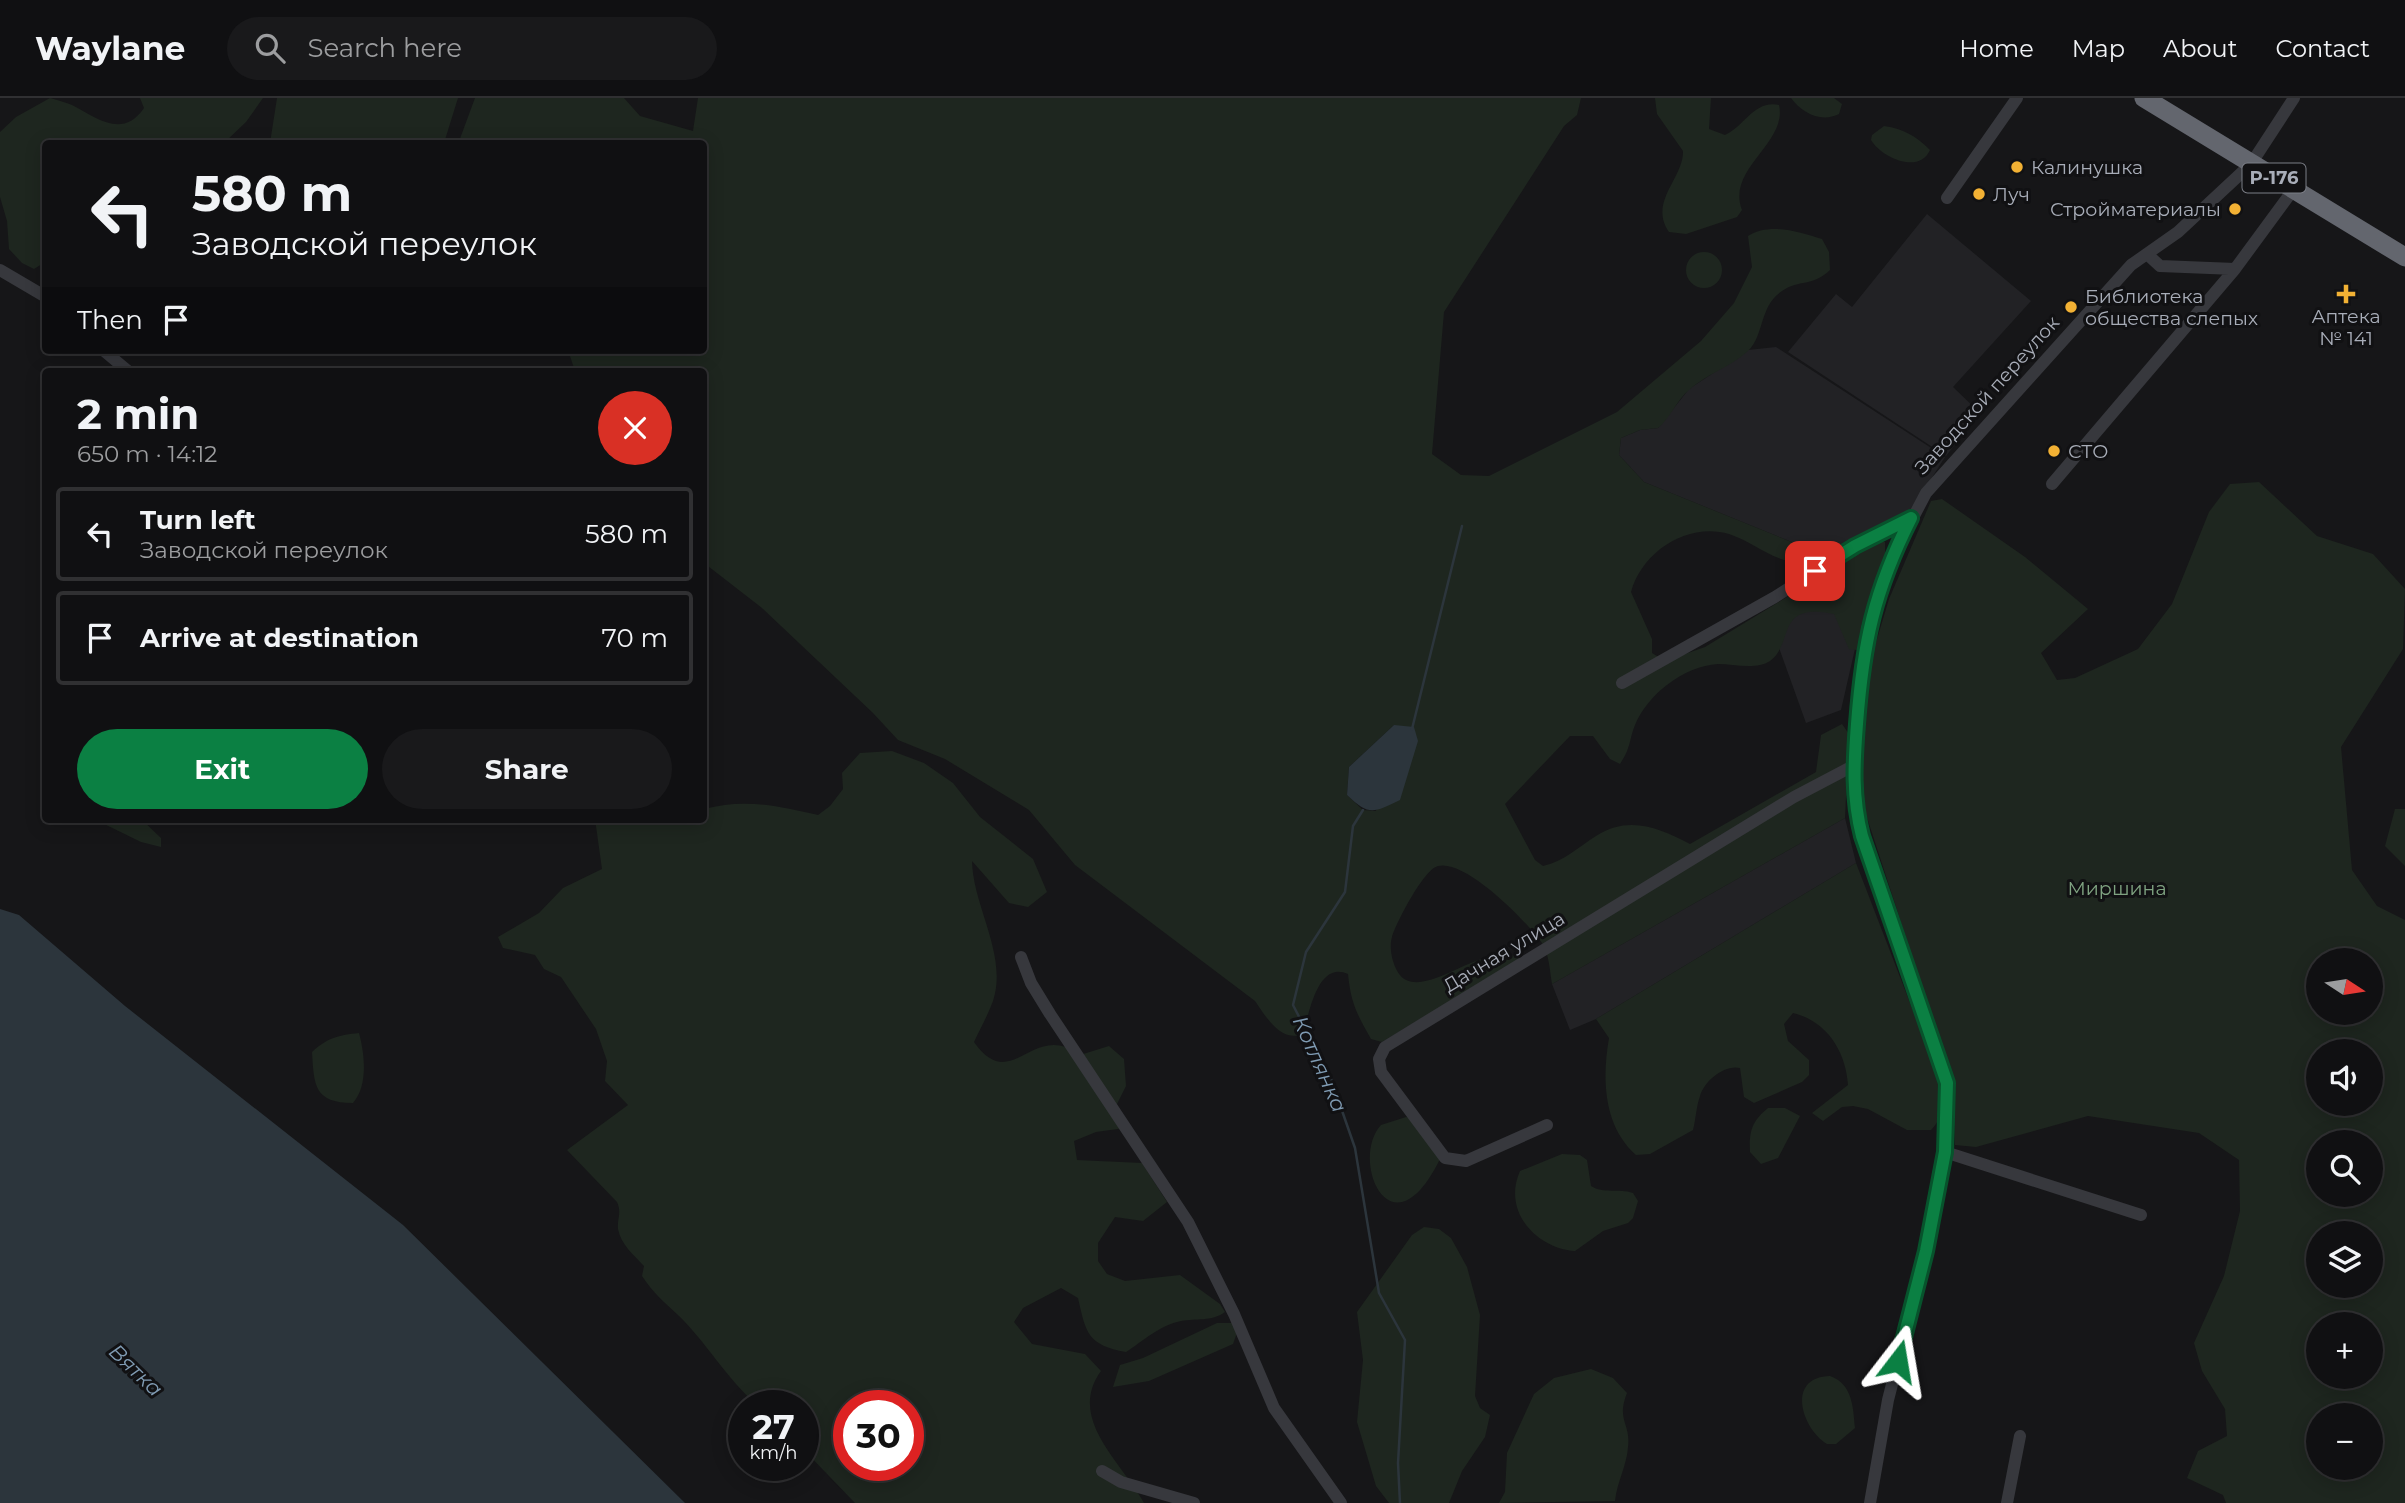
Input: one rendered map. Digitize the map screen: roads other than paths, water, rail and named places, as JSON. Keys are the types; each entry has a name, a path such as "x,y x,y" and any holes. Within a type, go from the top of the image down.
{"highway":[{"name":"Р-176","path":"2144,98 2405,257"}],"street":[{"path":"1947,198 2017,98"},
{"name":"Заводской переулок","path":"1870,1503 1888,1400 1926,1251 1945,1152 1947,1083 1862,836 1855,807 1853,766 1867,629 1884,573 1926,493 2072,327 2131,265 2178,232 2251,164 2294,98"},
{"path":"2052,484 2235,270 2293,190"},
{"path":"2147,254 2160,266 2235,270"},
{"path":"0,270 42,295"},
{"path":"108,354 124,368"},
{"path":"1622,683 1774,597 1855,546 1911,518"},
{"name":"Дачная улица","path":"1547,1125 1466,1161 1445,1158 1381,1072 1379,1059 1385,1047 1794,797 1853,766"},
{"path":"1021,957 1031,983 1050,1014 1188,1222 1234,1314 1274,1408 1341,1503"},
{"path":"1945,1152 2141,1215"},
{"path":"2007,1503 2020,1436"},
{"path":"1102,1471 1121,1482 1194,1503"}],"water":[{"path":"1394,725 1414,727 1418,741 1400,800 1377,810 1366,809 1347,795 1349,767"},
{"name":"Вятка","path":"0,909 19,915 125,1006 403,1225 685,1503 0,1503"}],"waterway":[{"name":"Котлянка","path":"1412,729 1462,526"},
{"name":"Котлянка","path":"1363,810 1353,826 1345,892 1306,952 1293,1005 1331,1079 1355,1148 1379,1293 1405,1340 1398,1463 1400,1503"}],"place":[{"name":"Калинушка","path":"2017,167"},
{"name":"Луч","path":"1979,194"},
{"name":"Стройматериалы","path":"2235,209"},
{"name":"Аптека № 141","path":"2346,294"},
{"name":"Библиотека общества слепых","path":"2071,307"},
{"name":"СТО","path":"2054,451"}],"park label":[{"name":"Миршина","path":"2117,888"}]}
